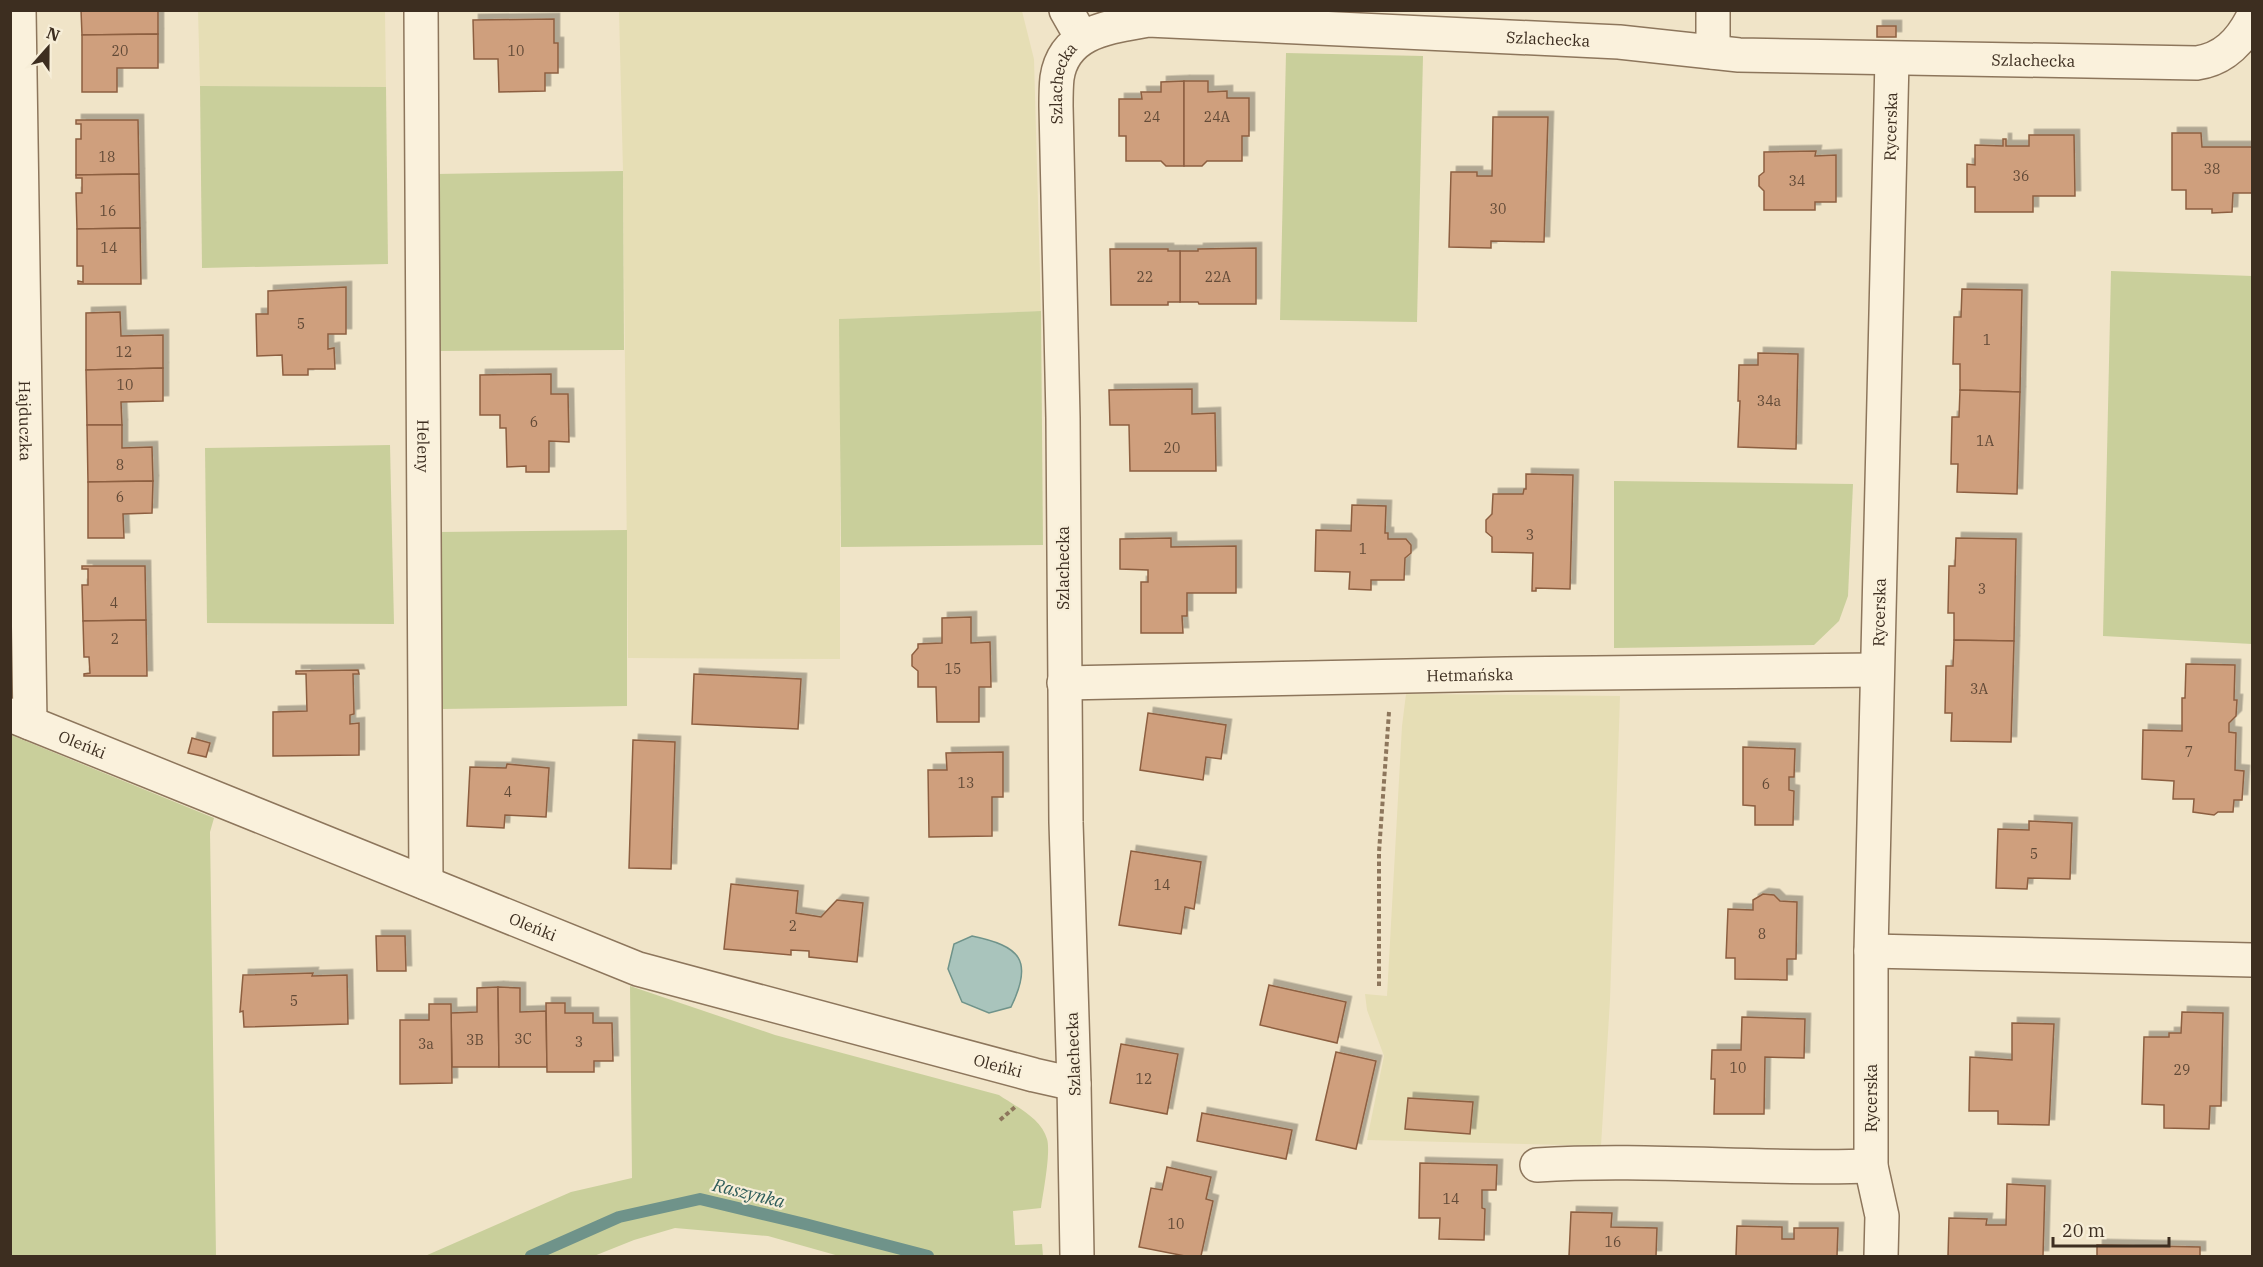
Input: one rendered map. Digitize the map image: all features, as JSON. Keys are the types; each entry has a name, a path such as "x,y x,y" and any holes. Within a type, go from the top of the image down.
{"street":[{"name":"Hajduczka","path":"19,10 20,719"},
{"name":"Heleny","path":"421,10 426,883"},
{"path":"1066,10 1082,38"},
{"path":"1713,10 1713,52"},
{"name":"Szlachecka","path":"1077,1257 1066,834 1063,418 1056,106 1058,76 1065,55 1072,46 1082,38 1110,27 1148,20 1619,42 1739,55 2197,63 2210,61 2236,45 2253,19"},
{"name":"Rycerska","path":"1881,1257 1882,1216 1871,1166 1871,951 1892,59"},
{"name":"Hetmańska","path":"1064,682 1877,670"},
{"name":"Oleńki","path":"20,719 638,969 1074,1084"},
{"path":"1871,951 2253,960"},
{"path":"1537,1165 1585,1162 1819,1168 1871,1166"}],"path":[{"path":"1379,986 1379,852 1391,676"}],"shaded area":[{"path":"198,11 385,11 386,87 200,86"},
{"path":"619,11 1022,11 1034,59 1041,311 840,319 840,659 628,658"},
{"path":"1406,694 1620,696 1610,1000 1601,1146 1367,1140 1384,1056 1367,1010 1365,994 1387,996 1402,726"}],"green space":[{"path":"1286,53 1423,56 1417,322 1280,320"},
{"path":"200,86 386,87 388,264 202,268"},
{"path":"623,171 624,350 437,351 436,174"},
{"path":"2111,271 2252,276 2252,644 2103,636"},
{"path":"1041,311 1043,545 841,547 839,319"},
{"path":"390,445 394,624 207,623 205,448"},
{"path":"1614,481 1853,484 1848,596 1839,621 1814,645 1614,648"},
{"path":"627,530 627,706 442,709 439,532"},
{"path":"11,735 214,818 210,832 216,1256 11,1256"},
{"path":"630,986 775,1035 999,1095 1020,1108 1044,1132 1048,1153 1041,1208 1013,1211 1015,1245 1042,1244 1043,1256 839,1256 768,1236 675,1228 634,1240 594,1256 425,1256 571,1192 632,1178"}],"water":[{"path":"972,936 1002,945 1018,958 1021,977 1011,1007 989,1013 962,1002 948,969 954,944"}],"building":[{"path":"81,10 158,10 158,34 82,35"},
{"path":"554,19 554,43 558,43 558,73 545,73 545,91 499,92 498,59 474,59 473,20"},
{"path":"1877,26 1896,26 1896,37 1877,37"},
{"path":"158,34 158,68 117,68 117,92 82,92 82,35"},
{"path":"1184,81 1184,166 1166,166 1161,161 1126,161 1126,136 1119,136 1119,99 1142,99 1141,92 1161,92 1161,82"},
{"path":"1184,81 1208,81 1208,92 1227,91 1227,98 1249,98 1249,136 1242,136 1242,161 1207,161 1202,166 1184,166"},
{"path":"1493,117 1548,117 1544,242 1491,241 1491,248 1449,247 1451,172 1477,172 1477,176 1492,176"},
{"path":"76,120 138,120 139,174 76,175 76,139 81,139 81,124 76,124"},
{"path":"2172,133 2201,133 2202,147 2252,147 2252,193 2233,193 2232,212 2212,213 2212,209 2186,209 2186,190 2172,190"},
{"path":"2029,135 2074,135 2075,196 2033,196 2033,212 1975,212 1975,187 1967,187 1967,164 1975,165 1975,145 2003,146 2003,139 2006,139 2006,146 2029,146"},
{"path":"1816,151 1815,156 1836,155 1836,202 1815,202 1815,210 1764,210 1764,191 1759,186 1759,176 1764,172 1764,152"},
{"path":"139,174 140,228 77,229 76,193 82,193 82,178 76,178 76,175"},
{"path":"140,228 141,284 78,284 78,281 83,282 83,266 77,266 77,229"},
{"path":"1256,248 1256,304 1180,302 1180,251"},
{"path":"1110,249 1180,251 1180,302 1168,302 1168,305 1111,305"},
{"path":"346,287 346,334 328,334 328,349 334,348 335,369 308,369 308,375 283,375 282,355 257,356 256,314 268,314 268,291"},
{"path":"1962,289 2022,290 2020,392 1960,390 1960,364 1953,364 1954,317 1961,317"},
{"path":"120,312 121,336 163,335 163,368 86,370 86,313"},
{"path":"1758,353 1798,354 1796,449 1738,447 1739,365 1758,365"},
{"path":"163,368 163,401 121,402 122,425 87,425 86,370"},
{"path":"551,374 551,394 568,394 569,442 549,441 549,472 526,472 526,466 507,467 506,428 500,428 500,415 480,415 480,375"},
{"path":"1192,389 1192,414 1215,413 1216,471 1130,471 1129,425 1110,425 1109,390"},
{"path":"1960,390 2020,392 2017,494 1957,492 1958,464 1951,464 1952,417 1959,417"},
{"path":"87,425 122,425 122,448 152,447 153,481 88,482"},
{"path":"1526,474 1573,475 1570,589 1536,588 1536,591 1532,591 1533,553 1492,552 1492,537 1486,532 1486,520 1492,514 1493,494 1523,494 1526,489"},
{"path":"153,481 152,513 123,514 124,538 88,538 88,482"},
{"path":"1352,505 1386,506 1385,533 1388,533 1388,539 1406,539 1411,545 1411,553 1405,558 1404,580 1371,580 1371,590 1349,589 1350,572 1315,571 1316,530 1351,531"},
{"path":"1171,538 1171,547 1236,546 1236,593 1187,593 1187,616 1182,616 1183,633 1141,633 1141,582 1148,582 1148,570 1120,569 1120,539"},
{"path":"1956,538 2016,539 2014,641 1954,640 1954,613 1948,613 1949,566 1955,566"},
{"path":"82,566 145,566 146,620 83,621 82,585 88,585 88,569 82,569"},
{"path":"971,617 971,643 990,642 991,687 979,687 979,722 937,722 936,687 918,687 918,671 912,666 912,655 918,648 918,644 942,643 942,618"},
{"path":"146,620 147,676 84,676 90,673 89,657 84,657 83,621"},
{"path":"1954,640 2014,641 2011,742 1951,741 1952,713 1945,713 1946,666 1953,666"},
{"path":"2186,664 2235,665 2236,716 2229,723 2229,732 2236,733 2235,770 2244,771 2242,800 2234,800 2233,812 2218,812 2214,815 2193,812 2194,799 2173,799 2174,781 2142,779 2143,730 2182,731 2182,698 2185,698"},
{"path":"358,670 359,674 353,674 354,714 350,715 350,724 359,723 359,755 273,756 273,712 307,711 306,674 296,674 296,671"},
{"path":"694,674 801,679 798,729 692,724"},
{"path":"1148,713 1226,725 1221,759 1206,757 1203,780 1140,770"},
{"path":"192,738 210,743 206,757 188,753"},
{"path":"633,740 675,742 671,869 629,868"},
{"path":"1743,747 1795,749 1794,777 1789,777 1789,790 1794,791 1793,825 1755,825 1755,806 1743,805"},
{"path":"1003,752 1003,797 992,797 992,836 929,837 928,770 947,770 946,753"},
{"path":"507,764 549,768 546,817 505,815 504,828 467,826 470,767 506,768"},
{"path":"2029,821 2072,823 2070,879 2028,878 2027,889 1996,888 1998,829 2029,830"},
{"path":"1131,851 1201,862 1194,909 1185,907 1181,934 1119,925"},
{"path":"731,884 798,891 796,913 821,917 837,900 863,903 857,962 809,957 809,951 791,950 791,955 724,949"},
{"path":"1763,894 1774,895 1780,901 1797,902 1796,959 1787,959 1787,980 1735,979 1735,958 1726,958 1728,909 1753,910 1753,900"},
{"path":"376,936 405,936 406,971 377,971"},
{"path":"313,973 312,976 347,975 348,1024 244,1027 243,1011 240,1012 243,975"},
{"path":"1269,985 1346,1002 1337,1043 1260,1025"},
{"path":"498,987 499,1067 452,1067 451,1013 477,1012 477,988"},
{"path":"498,987 520,988 520,1012 546,1011 547,1067 499,1067"},
{"path":"546,1003 565,1003 565,1013 593,1013 593,1023 612,1023 613,1061 594,1061 594,1072 547,1072"},
{"path":"429,1004 451,1004 452,1083 400,1084 400,1020 429,1020"},
{"path":"2182,1012 2223,1013 2221,1106 2210,1106 2209,1129 2164,1128 2164,1105 2142,1104 2144,1037 2169,1037 2169,1033 2181,1033"},
{"path":"1742,1017 1805,1019 1804,1058 1765,1057 1764,1114 1714,1114 1715,1079 1711,1079 1712,1050 1741,1050"},
{"path":"2012,1023 2054,1024 2049,1125 1998,1124 1998,1111 1969,1111 1970,1057 2012,1060"},
{"path":"1121,1044 1178,1054 1167,1114 1110,1103"},
{"path":"1336,1052 1376,1061 1356,1149 1316,1140"},
{"path":"1408,1098 1473,1102 1470,1134 1405,1129"},
{"path":"1202,1113 1292,1130 1286,1159 1197,1141"},
{"path":"1420,1163 1497,1165 1496,1190 1482,1190 1482,1208 1485,1209 1484,1240 1439,1239 1440,1218 1419,1218"},
{"path":"1167,1167 1211,1177 1206,1199 1213,1201 1201,1256 1185,1256 1139,1247 1151,1188 1162,1190"},
{"path":"2007,1184 2045,1186 2043,1256 1948,1256 1949,1218 1987,1219 1986,1225 2006,1225"},
{"path":"1571,1212 1612,1213 1611,1227 1657,1228 1656,1256 1569,1256"},
{"path":"1737,1226 1782,1227 1782,1239 1794,1239 1794,1228 1838,1228 1837,1256 1736,1256"},
{"path":"2097,1245 2200,1247 2200,1256 2097,1256"}],"waterway":[{"name":"Raszynka","path":"531,1256 619,1217 700,1199 928,1256"}]}
